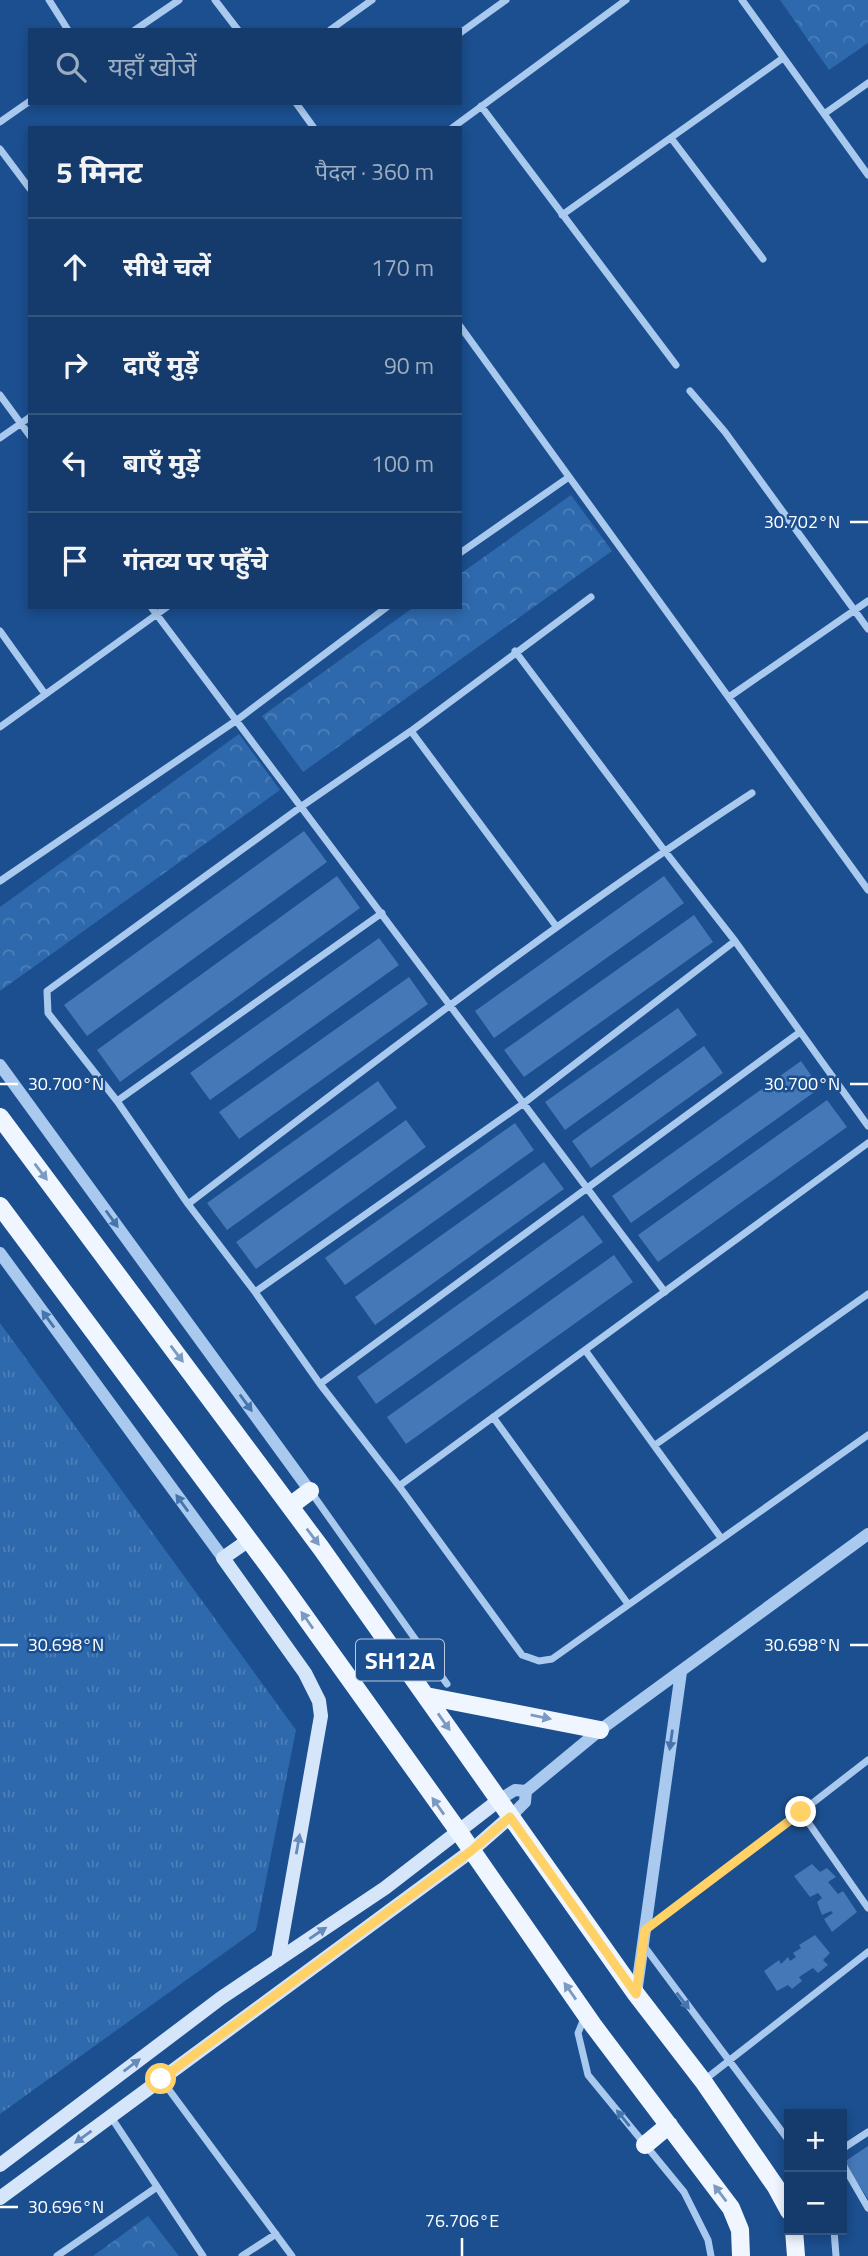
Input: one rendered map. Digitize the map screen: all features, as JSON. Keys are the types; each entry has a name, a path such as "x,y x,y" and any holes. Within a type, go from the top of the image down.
{"main road":[{"name":"SH12A","path":"0,1117 290,1506 636,1994 703,2081 784,2202"},
{"name":"SH12A","path":"0,1206 249,1540 459,1832 586,2015 732,2208 740,2230 741,2256"},
{"path":"290,1506 310,1491"},
{"path":"249,1540 223,1558 305,1673 319,1701 321,1716 278,1960"},
{"path":"426,1696 600,1730"},
{"path":"0,2165 221,1998 385,1888 499,1801"},
{"path":"0,2198 471,1851 510,1817"},
{"path":"645,2145 669,2125"},
{"path":"794,2235 796,2256"}],"street":[{"path":"49,0 67,28"},
{"path":"138,28 178,0"},
{"path":"215,0 236,28"},
{"path":"333,28 372,0"},
{"path":"462,32 506,0"},
{"path":"455,126 626,0"},
{"path":"741,0 868,175"},
{"path":"562,215 783,58"},
{"path":"824,114 868,83"},
{"path":"0,122 28,102"},
{"path":"297,105 313,126"},
{"path":"481,106 676,365"},
{"path":"671,138 763,259"},
{"path":"0,149 28,186"},
{"path":"462,329 868,890"},
{"path":"691,391 725,432 868,629"},
{"path":"0,395 28,433"},
{"path":"0,438 28,418"},
{"path":"462,552 569,477"},
{"path":"590,597 411,731 302,806 47,991 48,1013 117,1101 188,1204 522,1655 539,1661 552,1659 868,1436"},
{"path":"729,697 868,601"},
{"path":"152,609 665,1292"},
{"path":"0,727 164,609"},
{"path":"0,881 237,720 384,609"},
{"path":"0,631 45,694"},
{"path":"515,651 735,942 868,1126"},
{"path":"411,731 556,926"},
{"path":"188,1204 556,926 664,850 752,793"},
{"path":"117,1101 382,913"},
{"path":"255,1292 524,1103 735,942"},
{"path":"320,1384 800,1032"},
{"path":"0,1065 447,1684"},
{"path":"399,1486 868,1143"},
{"path":"0,1253 223,1558"},
{"path":"655,1445 868,1294"},
{"path":"585,1350 721,1538"},
{"path":"494,1417 628,1604"},
{"path":"499,1801 515,1790 526,1791 600,1730 868,1534"},
{"path":"636,1994 681,1672"},
{"path":"645,1930 868,1760"},
{"path":"510,1817 525,1802 526,1791"},
{"path":"801,1812 868,1908"},
{"path":"643,1946 784,2134"},
{"path":"703,2081 868,1952"},
{"path":"586,2015 578,2033 588,2075 684,2192 708,2239 711,2256"},
{"path":"161,2079 292,2256"},
{"path":"111,2117 203,2256"},
{"path":"847,2146 868,2132"},
{"path":"847,2172 868,2208"},
{"path":"57,2256 157,2187"},
{"path":"242,2256 276,2234"},
{"path":"834,2235 836,2256"}],"green space":[{"path":"780,0 868,0 868,43 829,70"},
{"path":"571,495 612,551 303,772 262,716 411,609 462,609 462,573"},
{"path":"239,734 280,790 0,991 0,907"},
{"path":"0,1323 296,1730 256,1930 0,2114"},
{"path":"148,2216 179,2256 93,2256"}],"building":[{"path":"304,831 327,862 87,1036 64,1005"},
{"path":"337,876 360,908 120,1082 97,1050"},
{"path":"664,876 684,903 494,1038 475,1011"},
{"path":"694,915 713,942 524,1077 504,1050"},
{"path":"379,938 399,965 210,1100 190,1073"},
{"path":"409,977 428,1004 239,1139 219,1112"},
{"path":"678,1008 697,1035 565,1130 545,1102"},
{"path":"704,1046 723,1073 591,1168 572,1141"},
{"path":"801,1061 820,1088 631,1223 612,1196"},
{"path":"378,1081 397,1108 227,1230 207,1203"},
{"path":"827,1100 847,1127 658,1262 638,1235"},
{"path":"406,1120 426,1147 256,1269 236,1242"},
{"path":"515,1123 534,1150 345,1285 325,1258"},
{"path":"544,1162 564,1189 375,1325 355,1297"},
{"path":"583,1215 603,1242 376,1404 357,1377"},
{"path":"614,1255 633,1282 406,1444 387,1417"},
{"path":"812,1864 820,1872 827,1868 836,1877 828,1882 838,1894 843,1891 857,1912 832,1932 824,1919 833,1913 831,1911 822,1915 817,1902 822,1898 818,1893 810,1897 794,1876"},
{"path":"815,1935 830,1953 823,1960 828,1965 818,1973 813,1968 799,1977 802,1981 792,1989 788,1985 777,1991 764,1971 779,1960 781,1964 788,1957 790,1961 796,1957 793,1953 801,1948 799,1945"},
{"path":"868,2146 868,2199 847,2167 847,2160"}],"route":[{"path":"161,2079 471,1851 510,1817 636,1994 645,1930 801,1812"}]}
